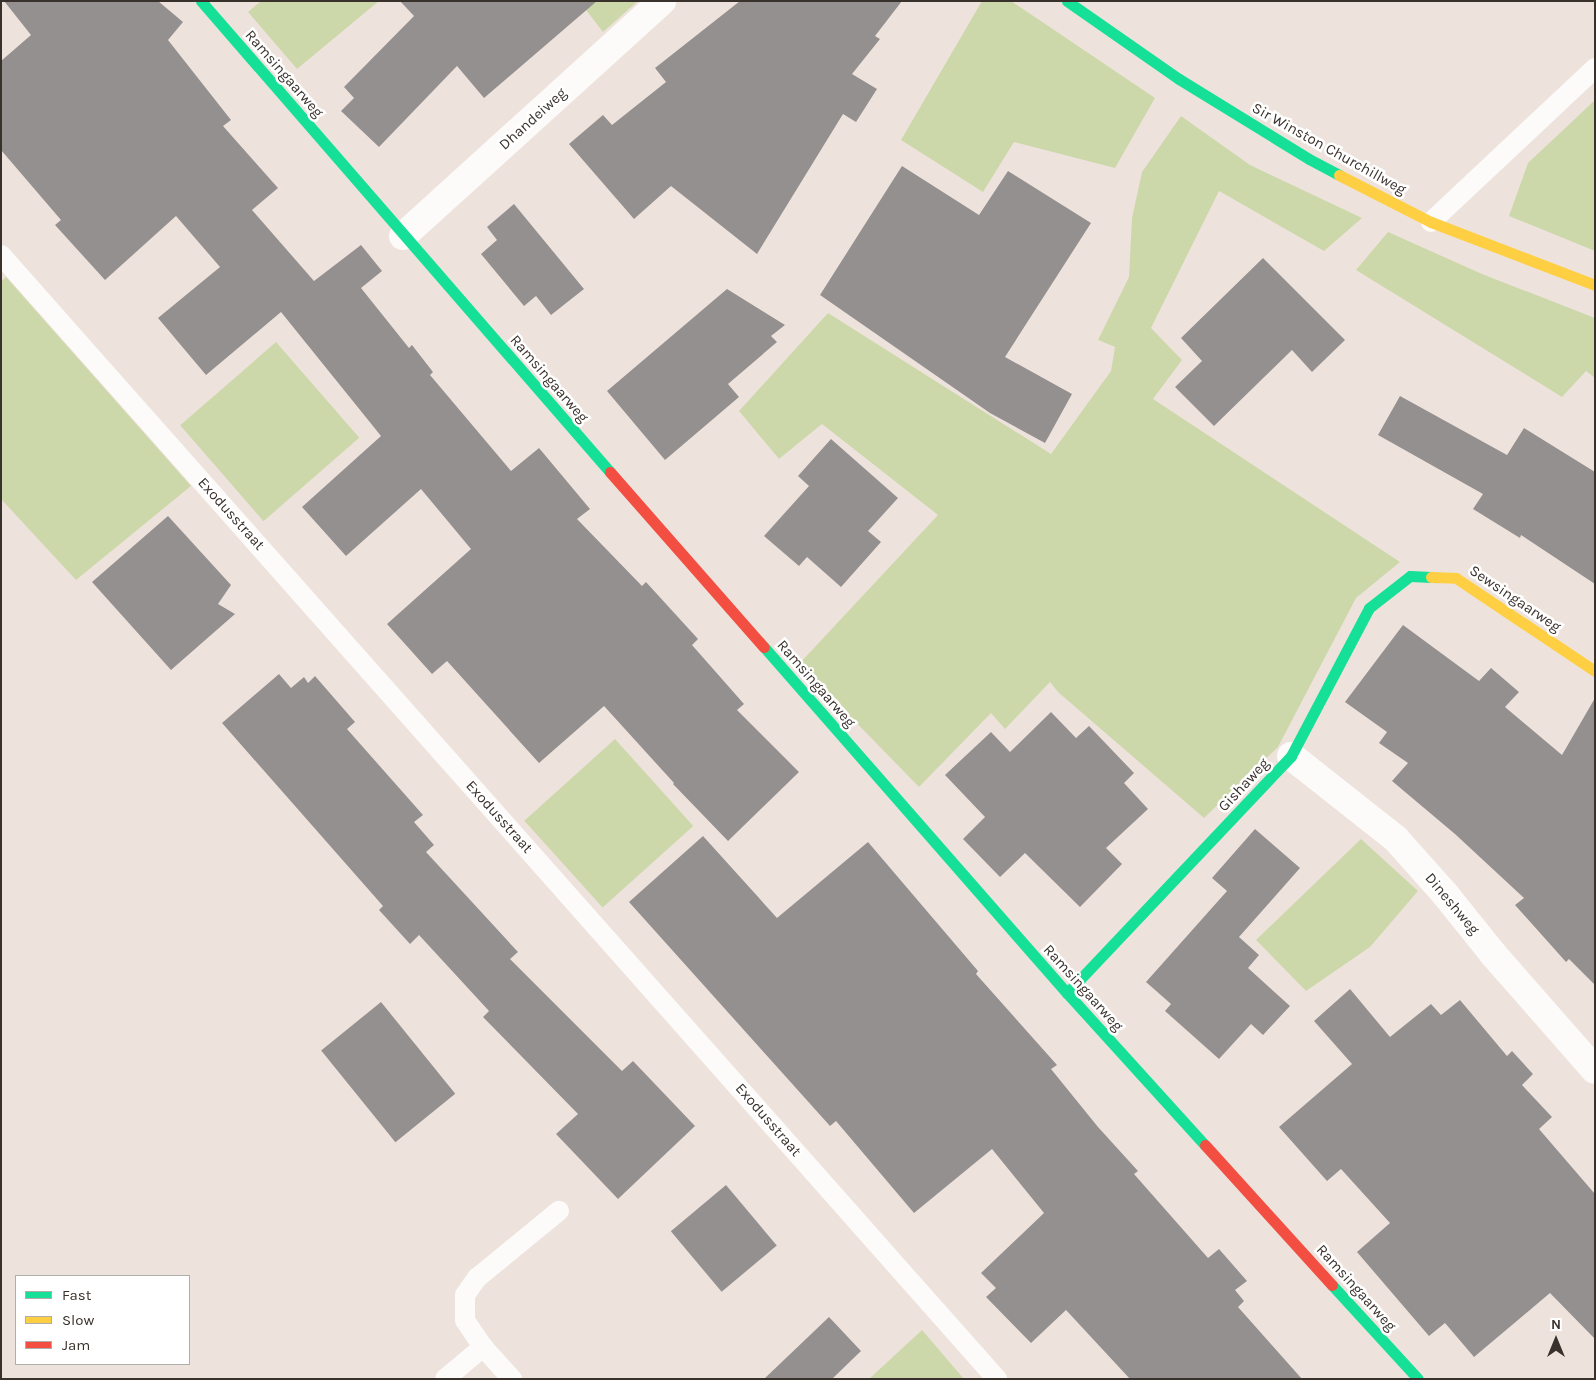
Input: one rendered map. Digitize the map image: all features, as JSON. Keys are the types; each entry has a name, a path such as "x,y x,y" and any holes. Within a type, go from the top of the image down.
{"street":[{"name":"Ramsingaarweg","path":"201,1 403,236 1067,994 1418,1379"},
{"name":"Dhandeiweg","path":"403,236 662,1"},
{"name":"Sir Winston Churchillweg","path":"1068,1 1179,79 1309,159 1431,222 1595,285"},
{"name":"Gishaweg","path":"1067,994 1291,756 1369,608 1410,576"},
{"name":"Sewsingaarweg","path":"1410,576 1456,578 1595,671"},
{"name":"Dineshweg","path":"1291,756 1396,840 1445,894 1494,954 1595,1070"}],"lane":[{"path":"1431,222 1595,68"},
{"name":"Exodusstraat","path":"1,255 997,1379"},
{"path":"512,1379 483,1347 465,1320 465,1295 477,1278 559,1211"},
{"path":"445,1379 483,1347"}],"green space":[{"path":"261,1 379,1 297,69 248,12"},
{"path":"579,1 638,1 603,32"},
{"path":"982,1 1011,1 1155,98 1115,168 1014,142 983,192 901,140"},
{"path":"1595,100 1595,251 1509,216 1528,163"},
{"path":"1181,116 1250,165 1362,218 1324,251 1219,191 1151,328 1182,360 1153,399 1400,562 1356,598 1278,747 1204,818 1058,692 1050,682 1005,729 991,713 919,787 799,664 938,515 822,424 779,459 739,411 828,313 1051,454 1111,371 1115,347 1098,340 1129,277 1132,218 1142,172"},
{"path":"1388,232 1482,274 1595,318 1595,378 1586,371 1562,397 1356,270"},
{"path":"6,277 191,486 76,580 1,499 1,282"},
{"path":"276,342 359,438 263,521 180,425"},
{"path":"615,739 693,826 603,908 524,821"},
{"path":"1361,839 1418,891 1370,947 1306,991 1256,940"},
{"path":"922,1330 964,1379 869,1379"}],"building":[{"path":"4,1 158,1 183,22 168,40 231,120 223,126 278,188 252,210 314,281 361,245 382,271 361,288 409,348 412,345 433,372 430,375 511,471 539,448 590,509 577,519 642,586 646,582 698,639 692,645 744,704 737,710 799,772 728,841 673,784 604,706 539,763 447,661 432,674 387,624 471,549 421,489 346,556 302,507 381,436 281,312 206,375 158,318 220,267 176,216 105,280 55,225 61,220 1,150 1,61 31,35"},
{"path":"400,1 597,1 484,98 457,66 379,147 341,111 354,98 344,87 414,16"},
{"path":"740,1 902,1 875,36 880,39 852,74 877,89 856,122 843,114 757,254 671,186 634,219 569,144 603,115 612,125 666,82 655,68"},
{"path":"902,166 979,215 1008,171 1091,223 1005,357 1072,394 1045,443 990,413 820,295"},
{"path":"514,204 584,289 551,315 536,296 524,306 481,254 497,240 487,227"},
{"path":"1263,258 1345,340 1312,372 1292,350 1214,426 1175,387 1202,361 1181,338"},
{"path":"727,289 785,325 771,336 777,342 728,384 739,397 665,460 607,391"},
{"path":"1400,396 1507,455 1524,428 1595,472 1595,584 1521,535 1520,538 1473,509 1483,494 1378,435"},
{"path":"831,439 898,498 868,531 881,542 841,587 807,557 799,566 764,536 809,486 798,476"},
{"path":"168,516 231,585 218,604 235,614 171,670 92,582"},
{"path":"1403,625 1479,681 1491,668 1519,692 1505,707 1562,755 1595,698 1595,985 1569,959 1566,962 1515,905 1524,898 1455,834 1392,781 1408,763 1379,743 1387,732 1345,702"},
{"path":"279,674 291,688 304,677 308,683 315,676 355,722 347,729 423,815 414,822 434,845 426,852 518,952 510,959 622,1071 633,1061 695,1126 618,1199 556,1134 578,1114 483,1017 489,1011 419,935 410,944 379,910 383,906 222,723"},
{"path":"1051,712 1076,738 1089,726 1134,773 1124,783 1148,809 1106,848 1122,864 1080,907 1025,853 1000,877 963,839 985,817 945,775 991,732 1010,752"},
{"path":"1255,829 1300,868 1239,937 1259,955 1248,968 1290,1006 1263,1035 1251,1024 1219,1059 1165,1011 1171,1004 1146,982 1227,891 1212,878"},
{"path":"703,836 777,918 868,842 978,971 976,974 1057,1065 1051,1069 1098,1127 1138,1171 1134,1174 1208,1258 1219,1249 1247,1281 1235,1290 1244,1301 1238,1307 1302,1379 1130,1379 1066,1310 1031,1343 986,1297 996,1288 981,1273 1044,1213 992,1149 914,1213 836,1121 830,1126 629,902"},
{"path":"1350,989 1390,1037 1431,1004 1441,1015 1460,1000 1507,1056 1512,1051 1533,1074 1522,1085 1552,1117 1539,1129 1595,1194 1595,1339 1550,1293 1474,1357 1445,1323 1429,1336 1357,1252 1390,1223 1341,1169 1327,1181 1279,1127 1352,1064 1314,1021"},
{"path":"381,1002 455,1094 395,1142 321,1050"},
{"path":"726,1185 777,1246 722,1292 671,1231"},
{"path":"829,1317 861,1351 832,1379 764,1379"}],"traffic: fast":[{"path":"201,1 610,472"},
{"path":"1067,1 1179,79 1309,159 1339,175"},
{"path":"1067,993 1291,756 1369,608 1410,576 1431,577"},
{"path":"764,647 1067,993 1205,1145"},
{"path":"1332,1285 1418,1379"}],"traffic: slow":[{"path":"1339,175 1431,222 1595,285"},
{"path":"1431,577 1456,578 1595,671"}],"traffic: jam":[{"path":"610,472 764,647"},
{"path":"1205,1145 1332,1285"}]}
